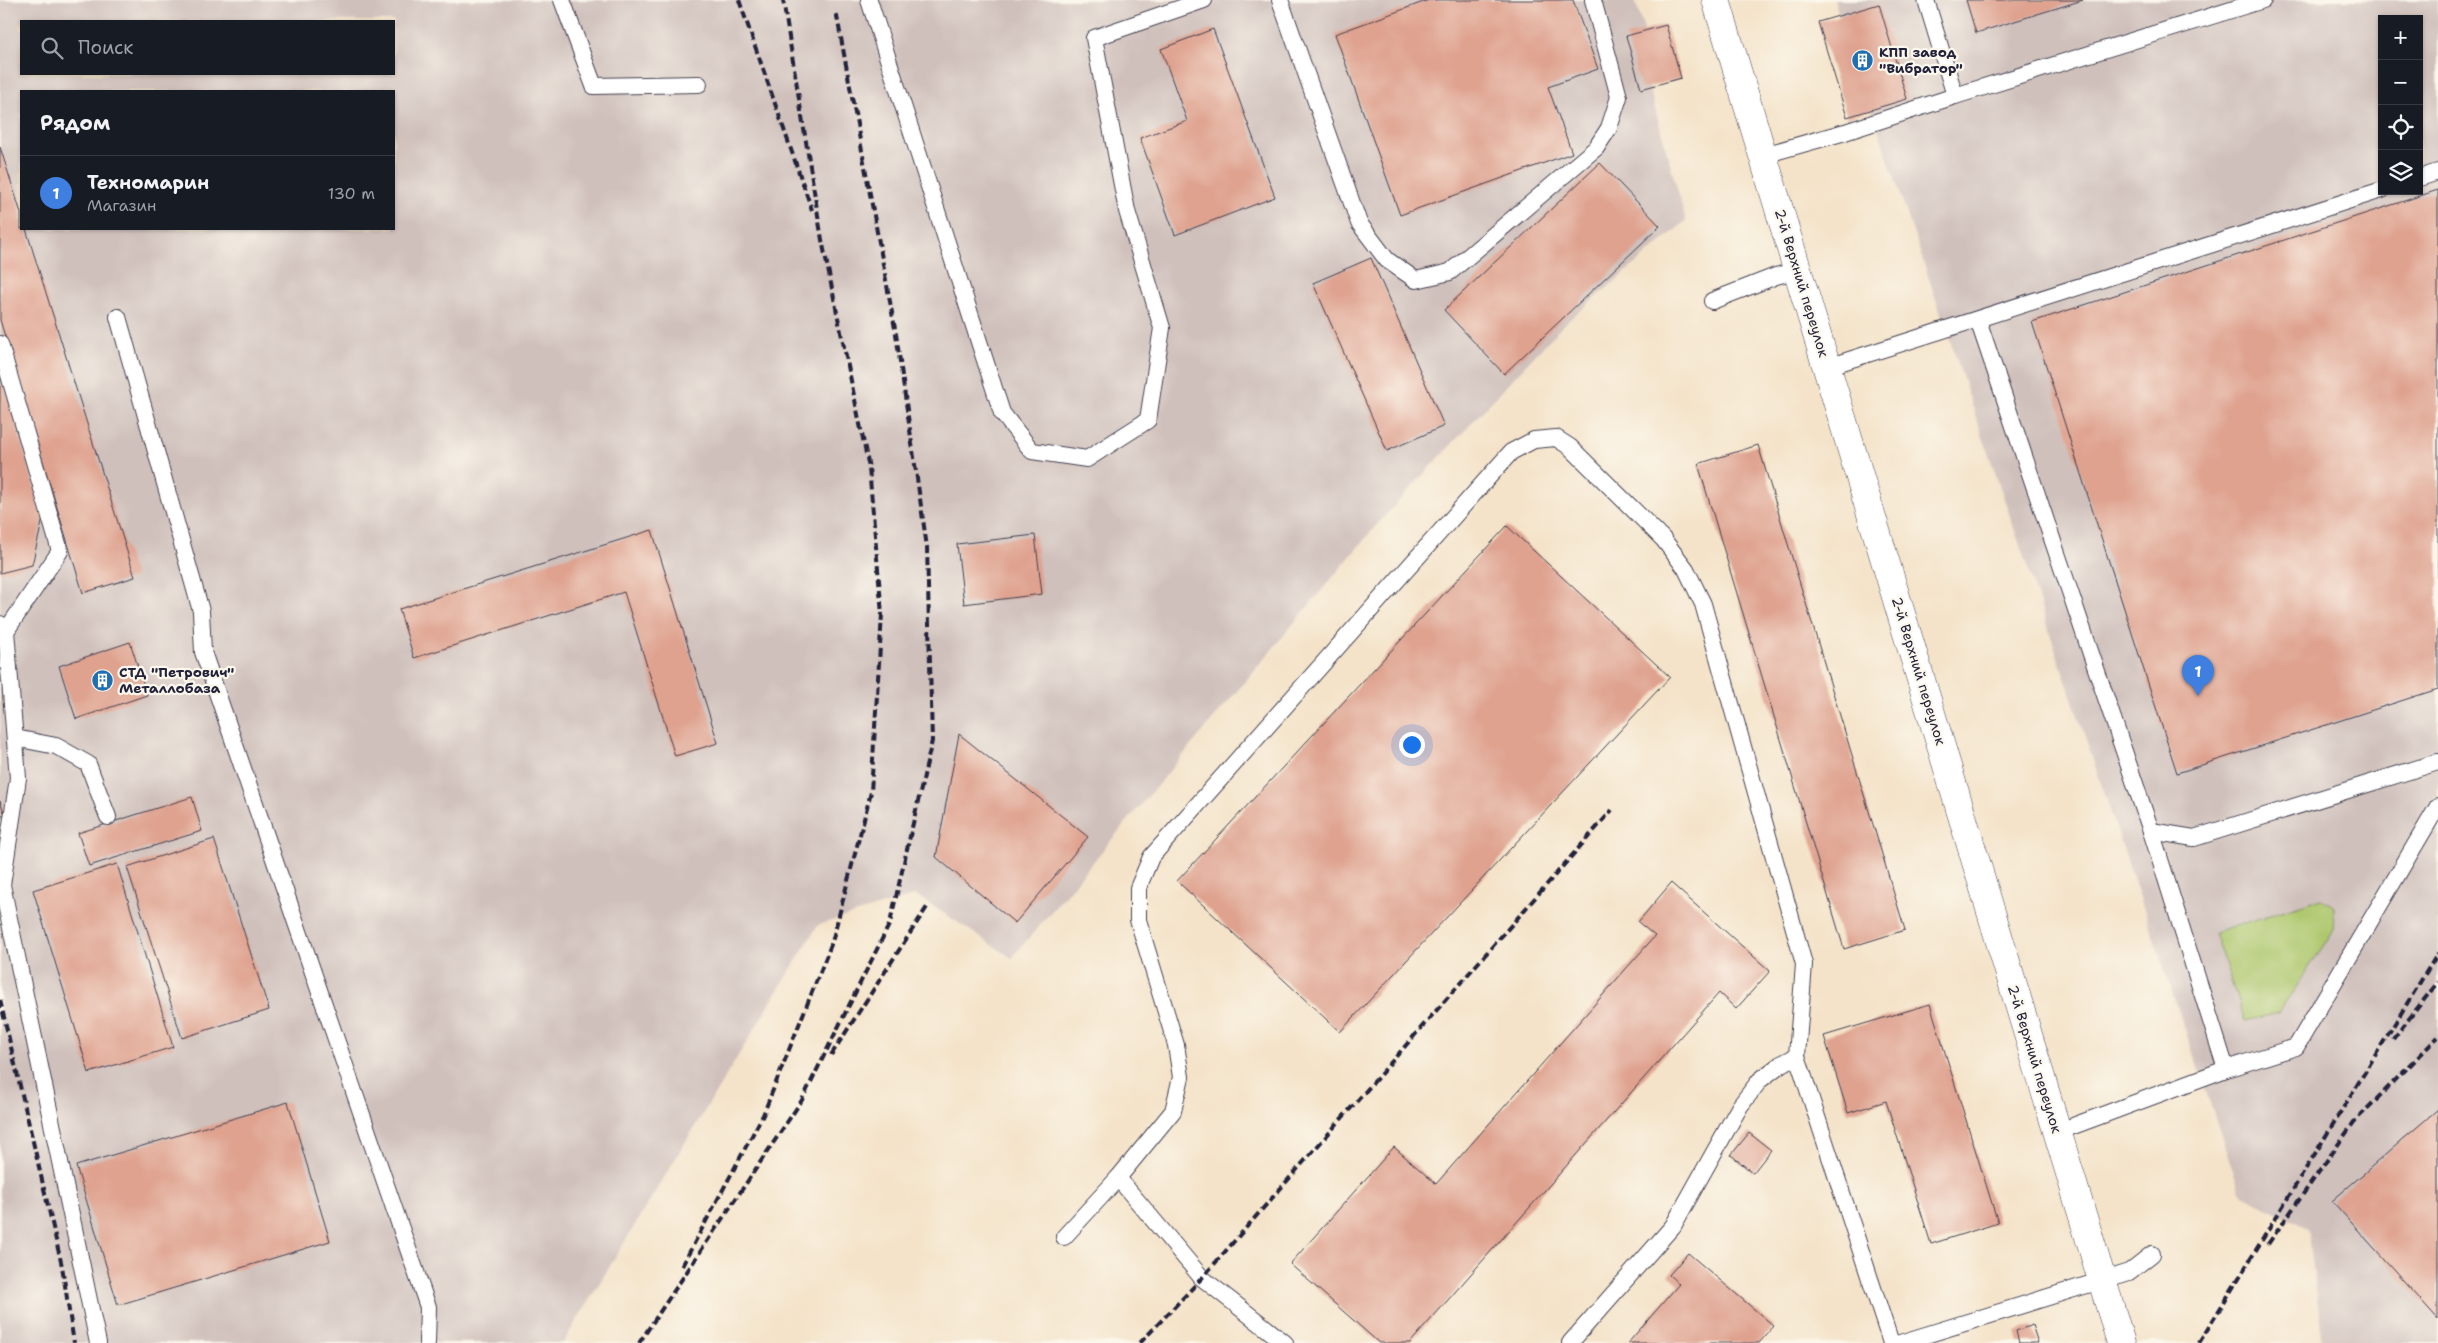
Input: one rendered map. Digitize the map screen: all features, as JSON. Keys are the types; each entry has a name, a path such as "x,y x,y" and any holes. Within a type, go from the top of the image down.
{"street":[{"name":"2-й Верхний переулок","path":"1716,0 2121,1343"}],"lane":[{"path":"562,0 594,86 699,84"},
{"path":"869,0 1002,413 1032,451 1086,459 1148,420 1162,328 1127,211 1094,38 1204,0"},
{"path":"1280,0 1359,223 1387,260 1416,280 1450,272 1596,148 1609,128 1619,98 1593,0"},
{"path":"1926,0 1955,96"},
{"path":"1764,155 1844,132 2263,0"},
{"path":"2423,177 2438,172"},
{"path":"1827,367 2378,191"},
{"path":"1712,301 1776,276 1798,270"},
{"path":"118,317 201,611 203,652 428,1308 427,1343"},
{"path":"1978,320 2151,831 2226,1069"},
{"path":"0,344 60,551 3,627 18,778 2,885 98,1343"},
{"path":"1064,1237 1118,1178 1173,1112 1181,1077 1176,1045 1138,920 1138,888 1151,857 1511,452 1534,440 1556,438 1570,447 1663,539 1686,569 1703,604 1804,964 1797,1056 1891,1343"},
{"path":"15,738 56,746 88,764 108,817"},
{"path":"2151,831 2194,838 2438,762"},
{"path":"2057,1132 2226,1069 2296,1047 2438,806"},
{"path":"1570,1343 1673,1226 1740,1106 1760,1080 1780,1064 1797,1056"},
{"path":"1118,1178 1202,1278 1285,1343"},
{"path":"1900,1343 2129,1272 2152,1254"}],"shaded area":[{"path":"0,0 1635,0 1660,83 1649,87 1686,221 1564,324 1380,521 1012,958 916,895 818,925 563,1343 0,1343"},
{"path":"1834,0 2438,0 2438,1343 2323,1343 2308,1228 2241,1194"}],"green space":[{"path":"2322,898 2334,907 2333,931 2279,1013 2245,1021 2214,933"}],"building":[{"path":"1429,0 1573,0 1598,69 1548,87 1572,153 1400,215 1335,34"},
{"path":"1966,0 2083,0 1976,33"},
{"name":"КПП завод \"Вибратор\"","path":"1879,4 1907,99 1847,117 1818,22"},
{"path":"1666,25 1681,78 1641,89 1626,36"},
{"path":"1213,29 1275,197 1175,235 1140,138 1187,121 1161,49"},
{"path":"0,147 20,210 20,230 26,230 135,577 83,593 0,320"},
{"path":"1600,163 1660,226 1504,374 1444,310"},
{"path":"2438,190 2438,689 2177,773 2032,322"},
{"path":"1371,258 1444,426 1387,451 1313,283"},
{"path":"0,368 43,518 32,565 0,573"},
{"path":"1758,445 1905,930 1844,949 1698,464"},
{"path":"1507,526 1670,677 1340,1032 1177,881"},
{"path":"652,530 718,743 675,756 624,592 414,658 399,609"},
{"path":"1035,535 1042,594 964,604 957,544"},
{"name":"СТД \"Петрович\" Металлобаза","path":"130,642 147,695 76,719 59,666"},
{"path":"959,734 1088,837 1015,923 936,857"},
{"path":"192,797 202,831 89,866 78,833"},
{"path":"0,801 5,815 0,817"},
{"path":"214,839 269,1010 182,1038 127,867"},
{"path":"117,864 173,1047 89,1073 33,890"},
{"path":"1671,883 1770,971 1736,1009 1719,993 1410,1343 1379,1343 1290,1264 1394,1147 1436,1184 1655,936 1638,922"},
{"path":"1930,1004 1998,1223 1931,1244 1886,1101 1848,1113 1824,1036"},
{"path":"288,1102 330,1241 118,1305 76,1166"},
{"path":"2438,1109 2438,1319 2332,1201"},
{"path":"1749,1133 1771,1150 1753,1173 1731,1155"},
{"path":"1688,1253 1774,1326 1759,1343 1628,1343 1679,1284 1669,1275"},
{"path":"2032,1325 2038,1343 2019,1343 2016,1331"}],"railway":[{"path":"739,0 812,210"},
{"path":"682,1266 763,1115 832,942 871,792 882,614 869,468 822,240 783,0"},
{"path":"639,1343 802,1100 890,923 932,741 927,547 896,334 836,11"},
{"path":"1140,1343 1202,1278 1612,810"},
{"path":"831,1055 929,904"},
{"path":"2199,1343 2438,953"},
{"path":"2393,1039 2438,982"},
{"path":"0,1000 62,1266 74,1343"},
{"path":"2268,1244 2354,1122 2438,1037"}],"place":[{"name":"КПП завод \"Вибратор\"","path":"1863,60"},
{"name":"СТД \"Петрович\" Металлобаза","path":"103,680"},
{"name":"Техномарин","path":"2198,696"}]}
